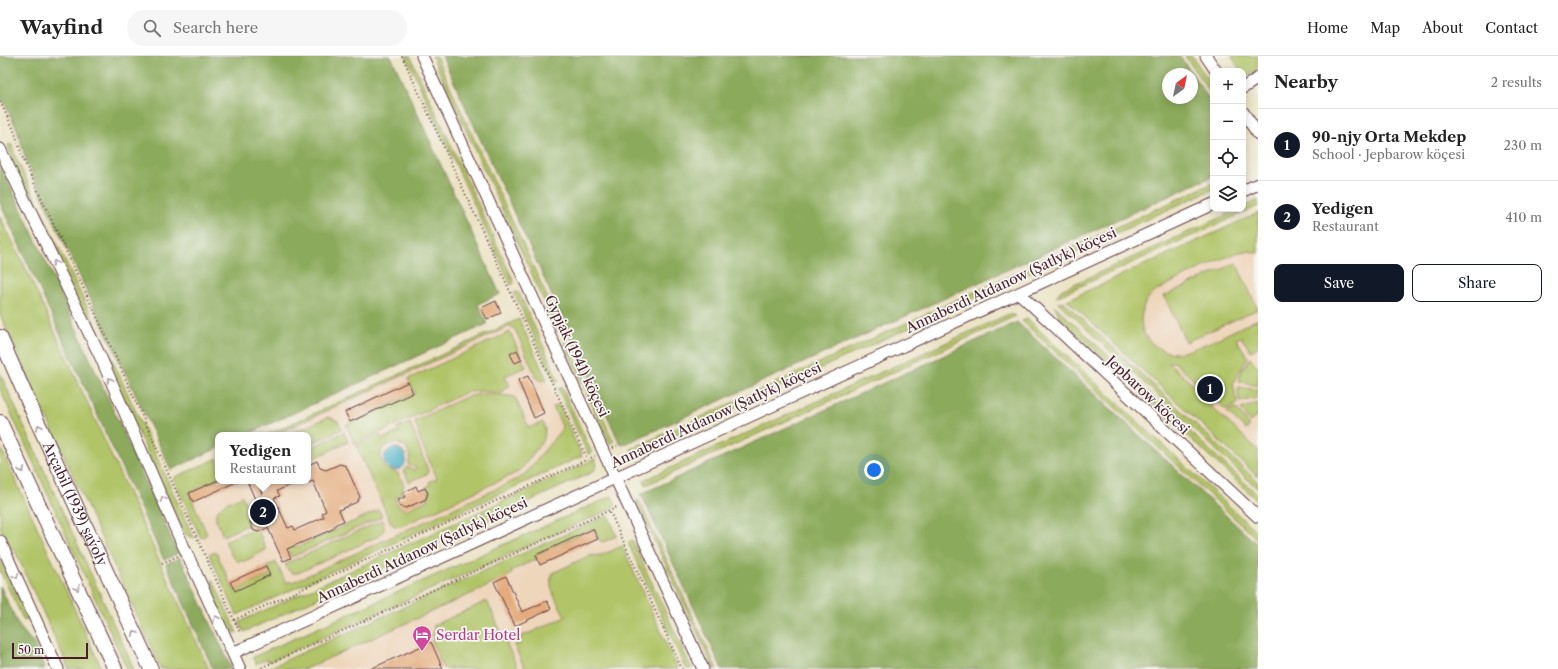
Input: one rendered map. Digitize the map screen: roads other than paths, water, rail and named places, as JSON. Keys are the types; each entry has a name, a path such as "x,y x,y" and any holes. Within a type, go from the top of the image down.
{"main road":[{"name":"Arçabil (1939) şaýoly","path":"0,337 151,669"},
{"path":"0,422 115,669"}],"street":[{"name":"Gypjak (1941) köçesi","path":"422,56 703,669"},
{"path":"1206,56 1214,68"},
{"path":"1246,86 1258,78"},
{"path":"1246,116 1258,134"},
{"path":"0,149 101,358 186,552 240,669"},
{"path":"1246,190 1258,184"},
{"name":"Annaberdi Atdanow (Şatlyk) köçesi","path":"233,653 1210,205"},
{"name":"Jepbarow köçesi","path":"1019,293 1258,517"},
{"path":"0,541 58,669"}],"water":[{"path":"395,448 403,451 406,459 403,467 395,470 387,467 384,459 387,451"}],"place":[{"name":"90-njy Orta Mekdep","path":"1210,389"},
{"name":"Yedigen","path":"263,512"},
{"name":"Serdar Hotel","path":"422,652"}]}
